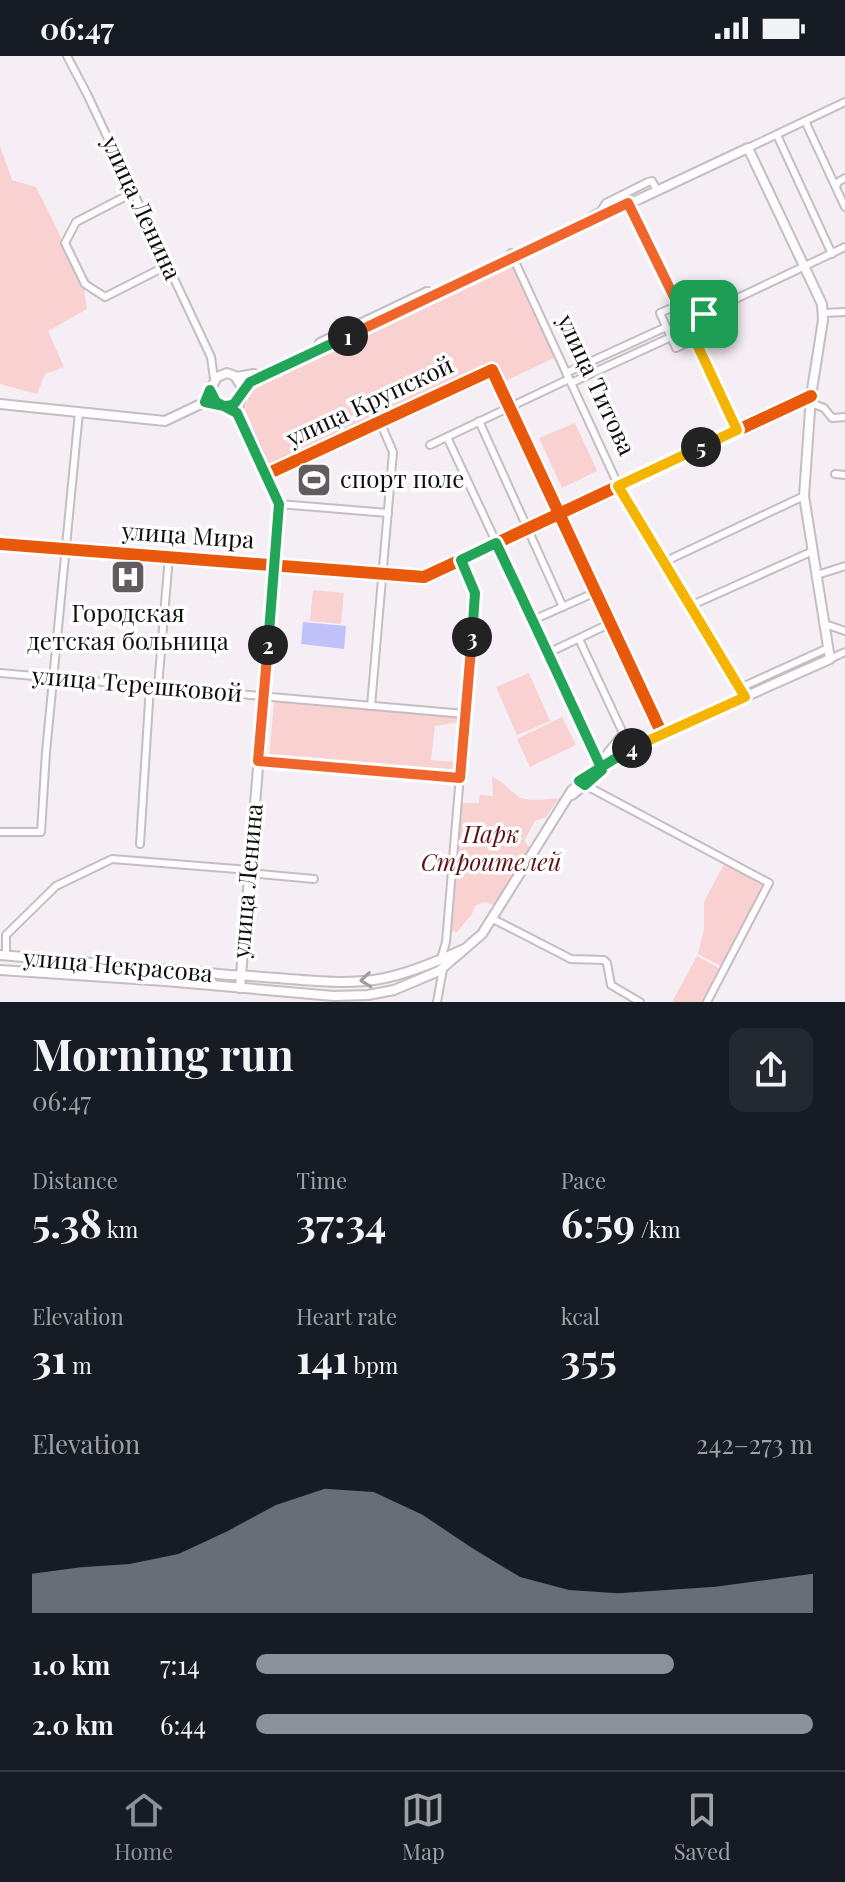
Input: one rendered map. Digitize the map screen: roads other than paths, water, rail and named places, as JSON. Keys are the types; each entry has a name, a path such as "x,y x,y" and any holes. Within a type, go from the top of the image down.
{"main road":[{"path":"205,402 214,379 227,373 248,377 627,201 654,185 748,148 822,304 804,496 830,659 742,692 601,766 582,783"},
{"path":"237,413 243,389 250,382 512,255"},
{"path":"237,377 243,389"},
{"path":"210,390 216,402"},
{"path":"0,404 165,421 205,402 227,406 240,399"},
{"name":"улица Ленина","path":"227,406 237,413 279,504 240,988"},
{"name":"улица Некрасова","path":"446,958 394,976 363,981 240,975 2,956 0,968 334,996 368,995 408,985 470,945 493,919 565,800 582,783"}],"street":[{"name":"улица Ленина","path":"67,56 213,362 214,379"},
{"path":"748,148 845,102"},
{"path":"805,121 845,207"},
{"path":"777,135 832,254"},
{"path":"836,187 845,178"},
{"path":"599,214 606,203 654,185"},
{"path":"134,192 76,222 65,243 85,284 105,297 168,265"},
{"path":"627,201 678,305"},
{"path":"704,314 844,251"},
{"name":"улица Титова","path":"512,255 618,486 742,692"},
{"path":"696,297 704,314 712,332 676,348 660,313 696,297"},
{"path":"823,313 845,312"},
{"path":"430,445 568,379 666,327"},
{"path":"568,379 671,337"},
{"path":"695,340 737,430"},
{"name":"улица Ленина","path":"213,362 227,373"},
{"name":"улица Крупской","path":"267,474 492,370 509,407"},
{"path":"811,399 832,418 845,417"},
{"name":"улица Мира","path":"0,544 424,577 737,430 811,399"},
{"path":"509,407 662,734"},
{"path":"0,832 41,832 79,412"},
{"path":"479,421 563,607"},
{"path":"371,706 393,452 380,422"},
{"path":"447,437 601,766"},
{"path":"835,474 845,476"},
{"path":"664,562 804,496"},
{"path":"279,504 388,513"},
{"path":"690,606 813,551"},
{"path":"140,844 169,556"},
{"path":"437,1002 446,958 475,597 461,560"},
{"path":"817,575 845,566"},
{"path":"533,620 596,592"},
{"path":"548,653 611,623"},
{"path":"825,624 845,631"},
{"path":"579,639 623,733 601,766"},
{"path":"742,692 828,648"},
{"path":"830,659 845,652"},
{"name":"улица Терешковой","path":"0,673 465,714"},
{"path":"258,761 460,778"},
{"path":"582,783 769,883 707,1002"},
{"path":"2,956 6,935 56,886 112,859 314,879"},
{"path":"493,919 571,959 604,960 611,985 640,1002"}],"water":[{"path":"303,622 346,626 344,649 301,644"}],"place":[{"name":"спорт поле","path":"314,480"},
{"name":"Городская детская больница","path":"128,577"}],"park label":[{"name":"Парк Строителей","path":"491,849"}]}
